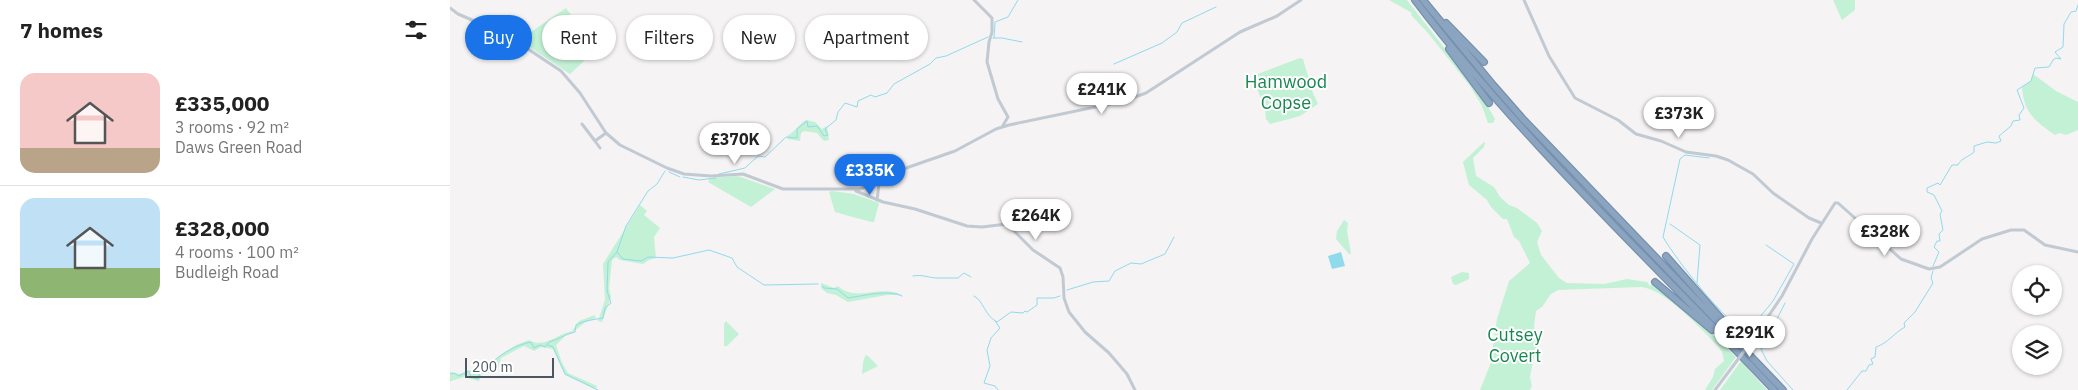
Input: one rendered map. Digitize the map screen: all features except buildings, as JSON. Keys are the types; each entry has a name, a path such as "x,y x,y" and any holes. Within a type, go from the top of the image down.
{"highway":[{"path":"1415,0 1441,34 1528,134 1774,390"},
{"path":"1425,2 1484,62"},
{"path":"1425,2 1522,118 1783,390"},
{"path":"1441,34 1450,50 1489,103"},
{"path":"1666,256 1744,348"},
{"path":"1655,282 1726,340"}],"street":[{"path":"974,0 992,18 992,32 987,62 998,99 1007,119 1014,124"},
{"path":"450,8 458,14 507,35 561,71 580,93 606,133 614,141 666,168 684,174 711,176 743,174 783,189 856,190 869,187 887,174 955,151 1002,127 1124,101 1146,93 1240,32 1277,16 1301,0"},
{"path":"1524,0 1549,56 1575,98 1618,120 1636,134 1661,141 1686,152 1716,156 1728,160 1753,174 1780,198 1809,218 1821,223"},
{"path":"1002,127 1007,119"},
{"path":"582,124 600,148"},
{"path":"595,141 606,133"},
{"path":"877,200 878,182"},
{"path":"856,190 877,200 915,209 967,226 982,227 1007,224 1033,250 1060,268 1063,278 1064,298 1069,312 1085,332 1109,353 1127,374 1135,390"},
{"path":"1715,390 1782,296 1821,223 1835,203 1838,203 1901,260 1932,269 1940,267 1982,239 2011,230 2024,230 2045,245 2078,252"}],"green space":[{"path":"1389,0 1407,0 1481,95 1495,119 1493,123 1488,123 1482,106 1470,86 1428,33 1411,15 1412,13"},
{"path":"1833,0 1855,0 1855,10 1842,20"},
{"path":"566,8 571,15 556,15"},
{"path":"542,24 542,55 532,49 532,31"},
{"name":"Hamwood Copse","path":"1300,58 1303,59 1318,104 1300,116 1270,124 1266,119 1265,108 1253,79 1255,75"},
{"path":"549,60 585,60 570,74"},
{"path":"2033,74 2056,91 2078,102 2078,130 2066,135 2060,133 2055,135 2031,115 2025,103 2022,87 2031,81"},
{"path":"806,120 815,122 822,129 827,126 829,140 824,141 817,133 804,131 801,133 800,141 787,139 788,135"},
{"name":"Cutsey Covert","path":"1484,142 1484,147 1473,158 1476,176 1494,187 1500,197 1509,205 1517,208 1537,223 1542,231 1537,242 1541,255 1559,278 1567,283 1604,284 1627,279 1647,282 1650,286 1653,283 1697,319 1736,357 1712,390 1705,390 1713,377 1715,369 1724,361 1718,346 1671,302 1650,289 1641,287 1558,290 1551,294 1542,307 1536,311 1534,326 1537,342 1530,377 1532,386 1530,390 1480,390 1490,365 1497,319 1509,281 1530,263 1519,241 1514,237 1507,219 1503,219 1487,200 1469,185 1463,162"},
{"path":"738,176 775,189 751,207 708,182 710,178"},
{"path":"829,192 854,194 879,203 874,222 835,212"},
{"path":"640,205 647,211 644,215 660,228 654,237 656,258 643,264 620,260 616,257 612,260 609,288 611,297 602,322 598,321 605,300 603,264"},
{"path":"1344,220 1348,223 1347,231 1351,254 1336,239 1337,231"},
{"path":"1462,272 1469,273 1469,279 1456,285 1453,284 1451,277"},
{"path":"821,283 834,288 838,286 845,291 853,293 885,291 902,295 887,295 848,302 836,295 827,293 821,288"},
{"path":"594,315 596,318 584,323 572,333 566,335 556,345 562,363 568,373 597,386 595,389 565,375 553,349 541,347 534,351 524,346 501,358 498,371 482,374 479,381 465,376 450,382 450,372 459,374 471,370 478,372 481,368 494,367 492,362 495,359 516,345 529,340 540,343 545,342 572,331 579,321"},
{"path":"726,321 739,334 727,346 724,346 724,324"},
{"path":"866,355 878,366 862,374 863,362"},
{"path":"1741,361 1767,390 1720,390"}],"water":[{"path":"1341,252 1345,266 1332,269 1328,256"}],"waterway":[{"path":"994,38 995,22 1008,17 1018,0"},
{"path":"1933,266 1939,252 1934,247 1937,241 1940,241 1939,234 1943,230 1940,214 1942,211 1934,195 1927,192 1927,188 1938,183 1940,185 1952,165 1958,165 1974,152 1974,146 1987,142 1996,143 2001,141 1999,136 2011,126 2013,121 2020,120 2019,115 2024,108 2017,90 2031,81 2035,68 2049,67 2053,60 2056,58 2061,59 2055,52 2063,47 2064,24 2071,12 2076,11 2078,5"},
{"path":"1114,64 1162,43 1177,32 1182,23 1216,7"},
{"path":"719,174 745,168 758,156 765,157 786,137 797,138 797,129 807,121 808,127 817,126 824,136 828,135 825,129 836,120 838,112 845,103 857,107 858,101 871,95 875,97 887,93 894,84 930,64 936,58 946,56 988,37"},
{"path":"993,38 1022,42"},
{"path":"1709,158 1685,155 1680,159 1663,237 1679,261 1715,305 1727,318 1749,335"},
{"path":"617,252 626,226 648,191 657,184 665,171"},
{"path":"669,172 680,177"},
{"path":"683,177 699,180 716,178"},
{"path":"1670,224 1700,245 1697,283"},
{"path":"1067,290 1093,282 1109,281 1115,271 1131,263 1141,264 1165,254 1174,237"},
{"path":"1747,333 1773,301 1794,264 1766,245"},
{"path":"450,374 454,373 459,376 469,371 471,377 478,379 481,369 497,368 493,362 510,349 531,342 534,348 540,345 545,347 549,342 575,332 576,325 603,318 605,308 611,303 607,291 608,262 617,252 623,259 641,261 648,257 673,258 709,250 732,258 737,267 764,285 818,284"},
{"path":"1847,390 1862,371 1866,371 1869,365 1873,364 1871,359 1875,357 1876,347 1905,327 1904,323 1915,312 1933,283 1931,278 1933,271"},
{"path":"913,276 958,278 964,273 971,277"},
{"path":"823,286 824,288 837,289 848,298 883,293 902,296"},
{"path":"974,296 980,301 989,316 997,322 1011,312 1027,312 1037,305 1037,298 1060,296"},
{"path":"1762,349 1785,303"},
{"path":"995,321 1000,328 991,338 987,350 990,366 984,383 995,386 998,390"},
{"path":"548,345 553,347 565,374 598,390"},
{"path":"1759,345 1767,361 1793,390"}]}
